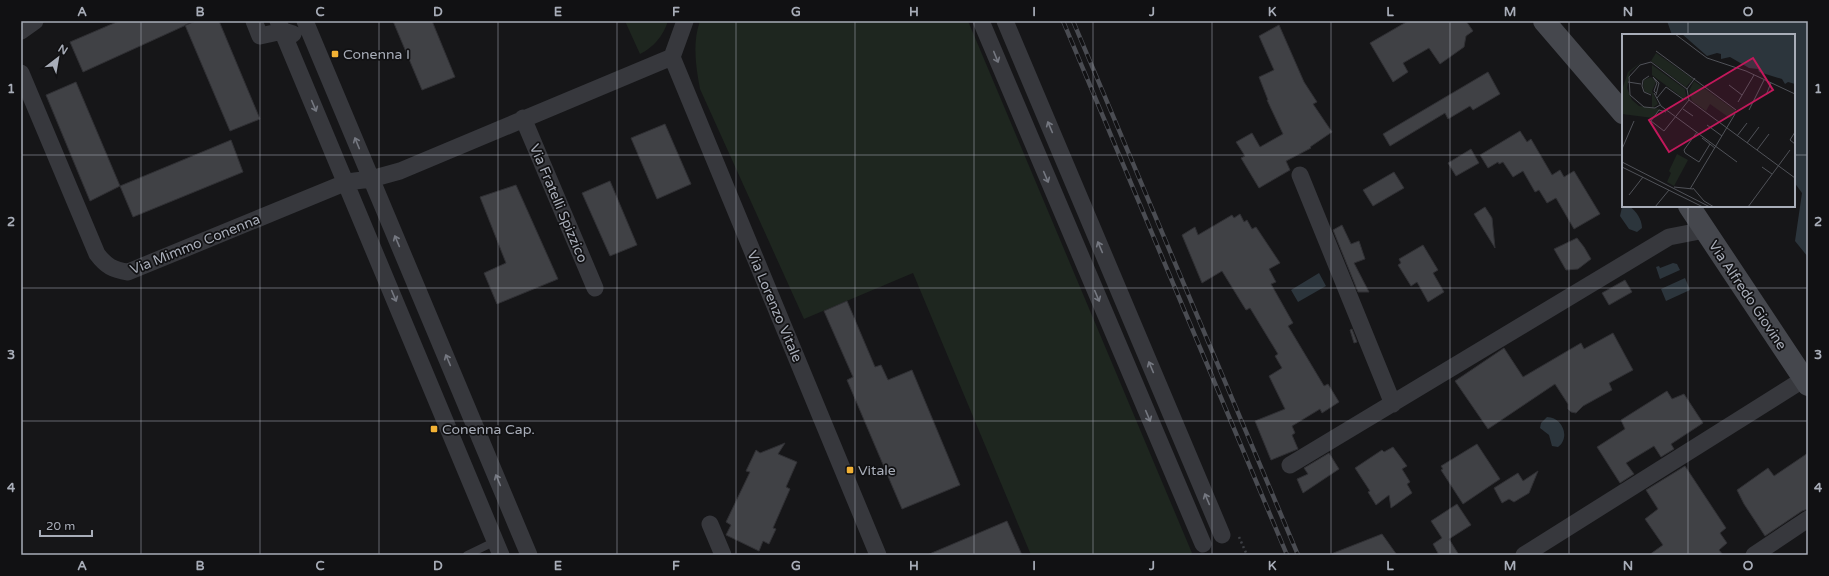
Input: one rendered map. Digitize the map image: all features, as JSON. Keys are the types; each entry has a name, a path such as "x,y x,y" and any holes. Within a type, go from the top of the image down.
{"main road":[{"path":"1544,21 1622,112"},
{"name":"Via Alfredo Giovine","path":"1690,207 1806,382"}],"street":[{"path":"21,31 35,21"},
{"path":"254,21 260,36 281,26"},
{"path":"281,26 289,34 296,34 306,21 529,555"},
{"path":"672,57 685,21"},
{"path":"981,21 1203,544"},
{"path":"1005,21 1222,535"},
{"path":"281,26 499,548 520,532"},
{"name":"Via Mimmo Conenna","path":"21,73 97,254 104,264 115,271 128,272 142,268 347,182 371,179 400,171 523,118 672,57"},
{"name":"Via Lorenzo Vitale","path":"672,57 878,555"},
{"path":"302,78 310,64 324,62"},
{"name":"Via Fratelli Spizzico","path":"523,118 595,288"},
{"path":"1300,175 1393,404"},
{"path":"1290,464 1393,404 1669,237 1705,230"},
{"path":"1524,555 1806,382"},
{"path":"485,514 507,502"},
{"path":"1754,555 1808,519"},
{"path":"710,524 723,555"}],"lane":[{"path":"467,555 499,548"}],"shaded area":[{"path":"625,21 668,21 657,40 650,48 640,54"},
{"path":"700,21 968,21 1192,553 1191,555 1031,555 913,273 804,319 700,89 695,46"},
{"path":"1667,21 1808,21 1808,257 1795,241 1802,193 1795,183 1795,34 1672,34"},
{"path":"1622,207 1630,207 1640,218 1642,228 1637,232 1629,229 1620,216"},
{"path":"1673,263 1677,264 1680,270 1660,279 1656,267 1659,266 1660,268"},
{"path":"1319,273 1326,286 1298,302 1291,290"},
{"path":"1685,278 1690,290 1666,301 1661,289"},
{"path":"1547,417 1557,420 1563,428 1564,438 1558,447 1552,446 1549,435 1540,428 1541,423"}],"building":[{"path":"119,21 195,21 83,72 70,42"},
{"path":"196,21 219,21 260,119 230,131 185,25"},
{"path":"393,21 432,21 455,77 422,90"},
{"path":"1408,21 1466,21 1473,31 1466,36 1464,47 1440,64 1429,48 1403,63 1408,72 1393,82 1370,43"},
{"path":"1279,25 1304,82 1317,102 1313,104 1332,132 1310,147 1311,148 1286,161 1290,170 1259,188 1241,158 1245,156 1236,142 1252,133 1260,147 1283,134 1267,100 1259,77 1274,70 1259,36"},
{"path":"1488,72 1500,94 1473,110 1470,106 1448,119 1445,113 1390,146 1383,134"},
{"path":"76,82 120,186 90,201 46,95"},
{"path":"665,124 691,184 657,199 631,138"},
{"path":"1520,131 1527,142 1531,139 1552,175 1560,170 1564,177 1574,171 1600,214 1574,229 1556,198 1547,203 1539,190 1535,192 1523,171 1513,177 1503,162 1499,164 1498,162 1488,168 1480,155"},
{"path":"231,140 243,172 133,217 120,186"},
{"path":"1471,149 1479,163 1456,176 1448,163"},
{"path":"1394,172 1404,188 1373,206 1363,190"},
{"path":"610,181 637,245 610,256 582,193"},
{"path":"516,185 558,279 497,304 484,273 506,263 480,197"},
{"path":"1485,207 1492,218 1495,248 1474,214"},
{"path":"1240,214 1244,222 1247,220 1252,229 1256,227 1280,263 1269,269 1276,282 1271,284 1293,323 1288,326 1324,386 1328,384 1339,402 1322,413 1320,409 1292,426 1295,433 1292,435 1298,449 1271,460 1255,421 1285,409 1269,376 1282,368 1275,356 1278,354 1250,308 1246,310 1222,271 1202,283 1182,235 1195,227 1198,235 1232,215 1234,218"},
{"path":"1342,225 1351,244 1359,241 1365,259 1354,263 1369,292 1358,292 1333,230"},
{"path":"1577,238 1591,259 1578,269 1566,270 1554,249"},
{"path":"1423,245 1438,270 1433,273 1444,292 1428,302 1417,282 1411,286 1398,265 1401,263 1399,259"},
{"path":"1625,280 1632,292 1609,305 1602,293"},
{"path":"847,301 875,367 881,365 888,380 912,370 960,485 902,509 847,380 853,377 824,311"},
{"path":"1352,329 1357,342 1354,343 1350,330"},
{"path":"1613,333 1633,370 1609,383 1612,390 1583,406 1576,413 1571,412 1568,409 1568,404 1555,384 1488,429 1455,381 1504,348 1523,377 1581,343 1584,349"},
{"path":"1667,391 1672,399 1684,394 1703,423 1671,444 1674,449 1661,457 1654,446 1626,463 1634,474 1620,483 1597,447 1625,429 1621,420"},
{"path":"785,443 778,454 797,462 786,487 790,489 773,528 776,529 769,544 763,541 759,551 726,535 731,525 726,522 750,472 746,471 756,450 760,453"},
{"path":"1477,444 1500,479 1463,504 1441,470 1443,469 1441,466"},
{"path":"1393,447 1407,466 1402,469 1410,482 1407,484 1412,493 1391,508 1389,495 1376,505 1368,492 1370,491 1355,468 1382,450 1384,452"},
{"path":"1329,453 1339,469 1303,493 1297,479 1308,474 1304,468"},
{"path":"1808,453 1808,509 1802,511 1765,536 1744,504 1737,490 1768,468 1774,476"},
{"path":"1685,466 1726,528 1720,533 1727,543 1719,550 1723,555 1649,555 1663,545 1645,519 1658,509 1646,490"},
{"path":"1538,471 1529,493 1514,502 1509,499 1502,503 1494,488 1518,473 1523,481"},
{"path":"1457,504 1471,525 1449,539 1459,555 1439,555 1433,544 1442,538 1431,521"},
{"path":"1007,521 1022,555 927,555"},
{"path":"1382,534 1397,555 1331,555 1331,554"}],"railway":[{"path":"1063,21 1287,555"},
{"path":"1073,21 1298,555"}],"place":[{"name":"Conenna I","path":"335,54"},
{"name":"Conenna Cap.","path":"434,429"},
{"name":"Vitale","path":"850,470"}]}
